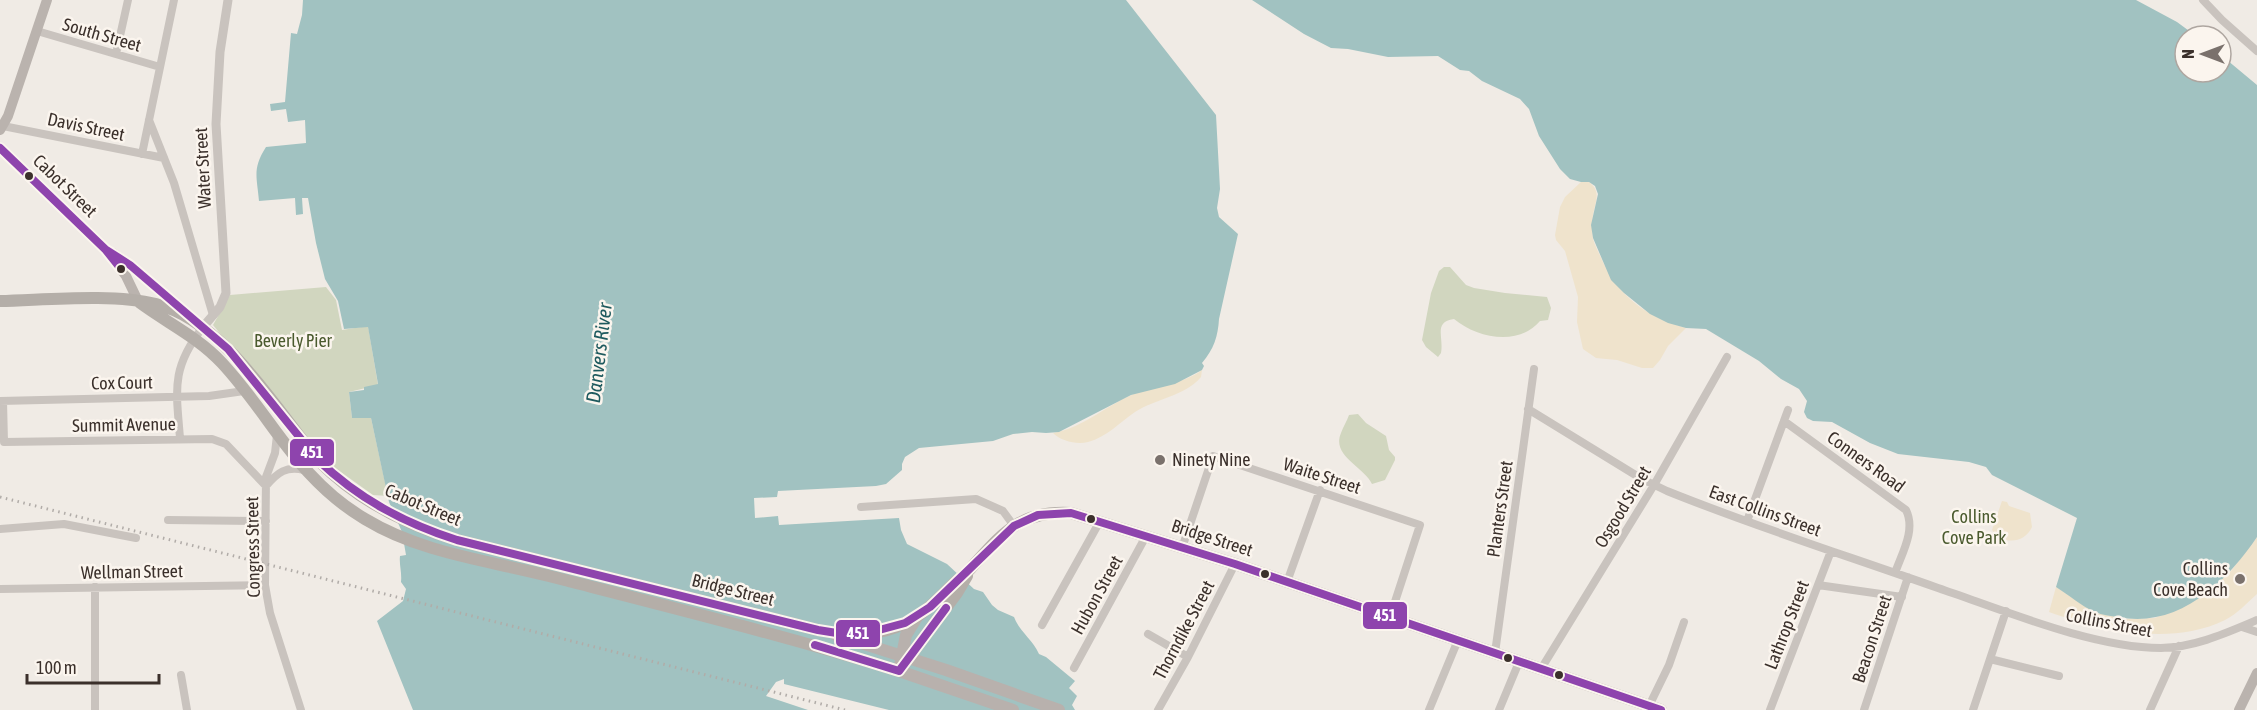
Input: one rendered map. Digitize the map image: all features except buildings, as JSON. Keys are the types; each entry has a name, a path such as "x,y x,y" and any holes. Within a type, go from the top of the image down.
{"highway":[{"path":"0,301 104,299 138,301 164,306 191,319"},
{"name":"Cabot Street","path":"138,301 199,332 238,360 318,460 349,489 385,511 419,527 457,540 541,561"},
{"name":"Cabot Street","path":"191,319 304,470 340,501 365,519 416,544 445,553 494,562 543,575"},
{"name":"Bridge Street","path":"541,561 828,632 874,633 917,617 1014,526 1032,517 1058,512 1071,513 1234,564 1458,640 1631,704 1655,708"},
{"name":"Bridge Street","path":"543,575 800,641 898,671 904,657 957,593 970,569"}],"main road":[{"path":"2,128 47,0"},
{"name":"Cabot Street","path":"0,148 105,249 126,276 138,301"},
{"name":"Cabot Street","path":"105,249 130,265 191,319"},
{"name":"Bridge Street","path":"904,657 906,635 917,617"},
{"path":"828,632 1059,710"},
{"path":"898,671 1013,710"},
{"path":"2240,710 2254,688 2257,673"}],"street":[{"path":"116,54 128,0"},
{"path":"142,154 174,0"},
{"name":"Water Street","path":"199,332 224,301 226,293 216,116 220,52 228,0"},
{"path":"2203,0 2257,51"},
{"name":"South Street","path":"37,31 160,67"},
{"path":"149,120 174,183 213,315"},
{"name":"Davis Street","path":"2,128 164,158"},
{"path":"180,438 177,397 179,366 199,332"},
{"name":"Osgood Street","path":"1541,669 1654,485 1727,357"},
{"name":"Planters Street","path":"1496,653 1534,369"},
{"name":"Cox Court","path":"1,401 209,396 244,391"},
{"name":"Summit Avenue","path":"1,401 4,442 212,439 222,442 233,450 266,486"},
{"name":"East Collins Street","path":"1528,409 1654,485 1747,521 2006,612"},
{"path":"1747,521 1788,410"},
{"name":"Conners Road","path":"1784,422 1906,510 1910,517 1910,526 1895,573"},
{"name":"Congress Street","path":"277,435 275,453 268,469 266,486 265,585 270,613 302,710"},
{"name":"Waite Street","path":"1182,548 1214,456 1320,490 1420,525 1390,617"},
{"name":"Congress Street","path":"266,486 275,475 287,468 304,470"},
{"path":"1287,582 1320,490"},
{"path":"861,507 976,499 1003,511 1014,526"},
{"path":"168,520 266,521"},
{"path":"1042,625 1100,521"},
{"path":"0,529 64,524 136,538"},
{"name":"Hubon Street","path":"1074,668 1146,536"},
{"name":"Lathrop Street","path":"1770,710 1831,551"},
{"name":"Thorndike Street","path":"1158,710 1188,657 1234,564"},
{"name":"Beacon Street","path":"1864,710 1908,577"},
{"name":"Wellman Street","path":"0,589 265,585"},
{"path":"1818,585 1902,597"},
{"path":"95,587 95,710"},
{"path":"1973,710 2006,612"},
{"name":"Collins Street","path":"2006,612 2112,642 2145,647 2179,646 2213,638 2257,620"},
{"path":"1655,708 1684,622"},
{"path":"2242,627 2257,632"},
{"path":"1148,634 1188,657"},
{"path":"1429,710 1458,640"},
{"path":"2150,710 2179,646"},
{"path":"1990,658 2059,676"},
{"path":"1499,710 1519,662"},
{"path":"182,675 187,710"}],"green space":[{"path":"1444,267 1450,267 1466,285 1474,288 1547,297 1551,308 1548,320 1540,321 1531,329 1509,337 1486,335 1463,326 1454,319 1448,321 1441,327 1442,347 1438,357 1426,347 1422,340 1431,293 1439,271"},
{"name":"Beverly Pier","path":"326,287 336,300 342,330 368,326 378,385 349,392 352,418 371,418 388,496 373,495 324,460 213,325 230,295"},
{"path":"1358,414 1366,423 1386,436 1389,450 1395,457 1385,480 1372,484 1340,448 1341,433 1349,415"}],"sand":[{"path":"1581,182 1589,182 1597,193 1593,217 1593,239 1617,285 1636,304 1647,311 1686,328 1668,346 1653,368 1642,368 1617,360 1596,358 1583,349 1577,322 1578,297 1565,251 1556,240 1555,235 1560,207 1565,197"},
{"path":"1202,370 1201,377 1187,389 1135,412 1095,440 1074,443 1053,433 1075,426 1128,396 1180,381"},
{"path":"2002,501 2007,502 2009,506 2030,513 2032,527 2024,537 2007,540 1992,530"},
{"name":"Collins Cove Beach","path":"2257,537 2257,594 2229,618 2204,628 2160,634 2137,633 2091,625 2049,612 2056,587 2097,613 2128,619 2155,618 2207,592 2231,571"}],"water":[{"name":"Danvers River","path":"303,0 1126,0 1216,115 1220,189 1217,208 1219,217 1238,234 1216,337 1210,353 1202,363 1204,366 1202,370 1175,384 1131,395 1059,432 1013,434 993,441 919,448 905,457 902,470 886,484 778,491 777,497 754,498 755,518 778,516 779,525 899,518 907,544 947,564 974,589 983,592 998,610 1014,617 1039,654 1046,657 1075,681 1069,688 1077,696 1072,705 1075,710 889,710 784,684 784,679 776,682 766,696 808,710 413,710 377,621 403,601 406,589 401,582 400,556 406,555 402,532 389,502 371,418 352,418 349,392 364,390 364,387 378,384 368,327 344,329 338,301 325,279 308,198 302,198 303,214 296,215 295,198 259,201 257,167 266,147 306,143 305,120 288,122 286,109 271,111 270,104 285,102 291,33 297,34"},
{"path":"1252,0 2136,0 2180,24 2173,24 2173,84 2233,84 2233,65 2257,85 2257,537 2231,571 2215,586 2180,609 2161,616 2140,619 2106,615 2090,610 2056,587 2077,518 1992,475 1986,467 1969,462 1898,454 1870,443 1832,422 1813,421 1807,418 1804,412 1807,401 1799,389 1781,379 1759,361 1706,329 1686,328 1668,323 1650,314 1624,293 1611,280 1593,238 1591,225 1598,194 1595,186 1589,182 1570,179 1560,169 1539,136 1529,109 1520,99 1482,81 1469,71 1460,70 1438,56 1388,57 1331,48 1304,34"}],"railway":[{"path":"0,497 845,710"}],"transit line":[{"name":"451","path":"0,148 105,249 121,269"},
{"name":"451","path":"105,249 130,265 228,349 318,460 334,474 366,498 401,518 457,540 818,630 843,634 868,633 905,623 930,607 1014,526 1038,515 1071,513 1235,564 1661,710"},
{"name":"451","path":"815,645 899,671 946,608"}],"place":[{"name":"Ninety Nine","path":"1160,460"},
{"name":"Collins Cove Beach","path":"2240,579"}],"park label":[{"name":"Collins Cove Park","path":"1974,527"}]}
